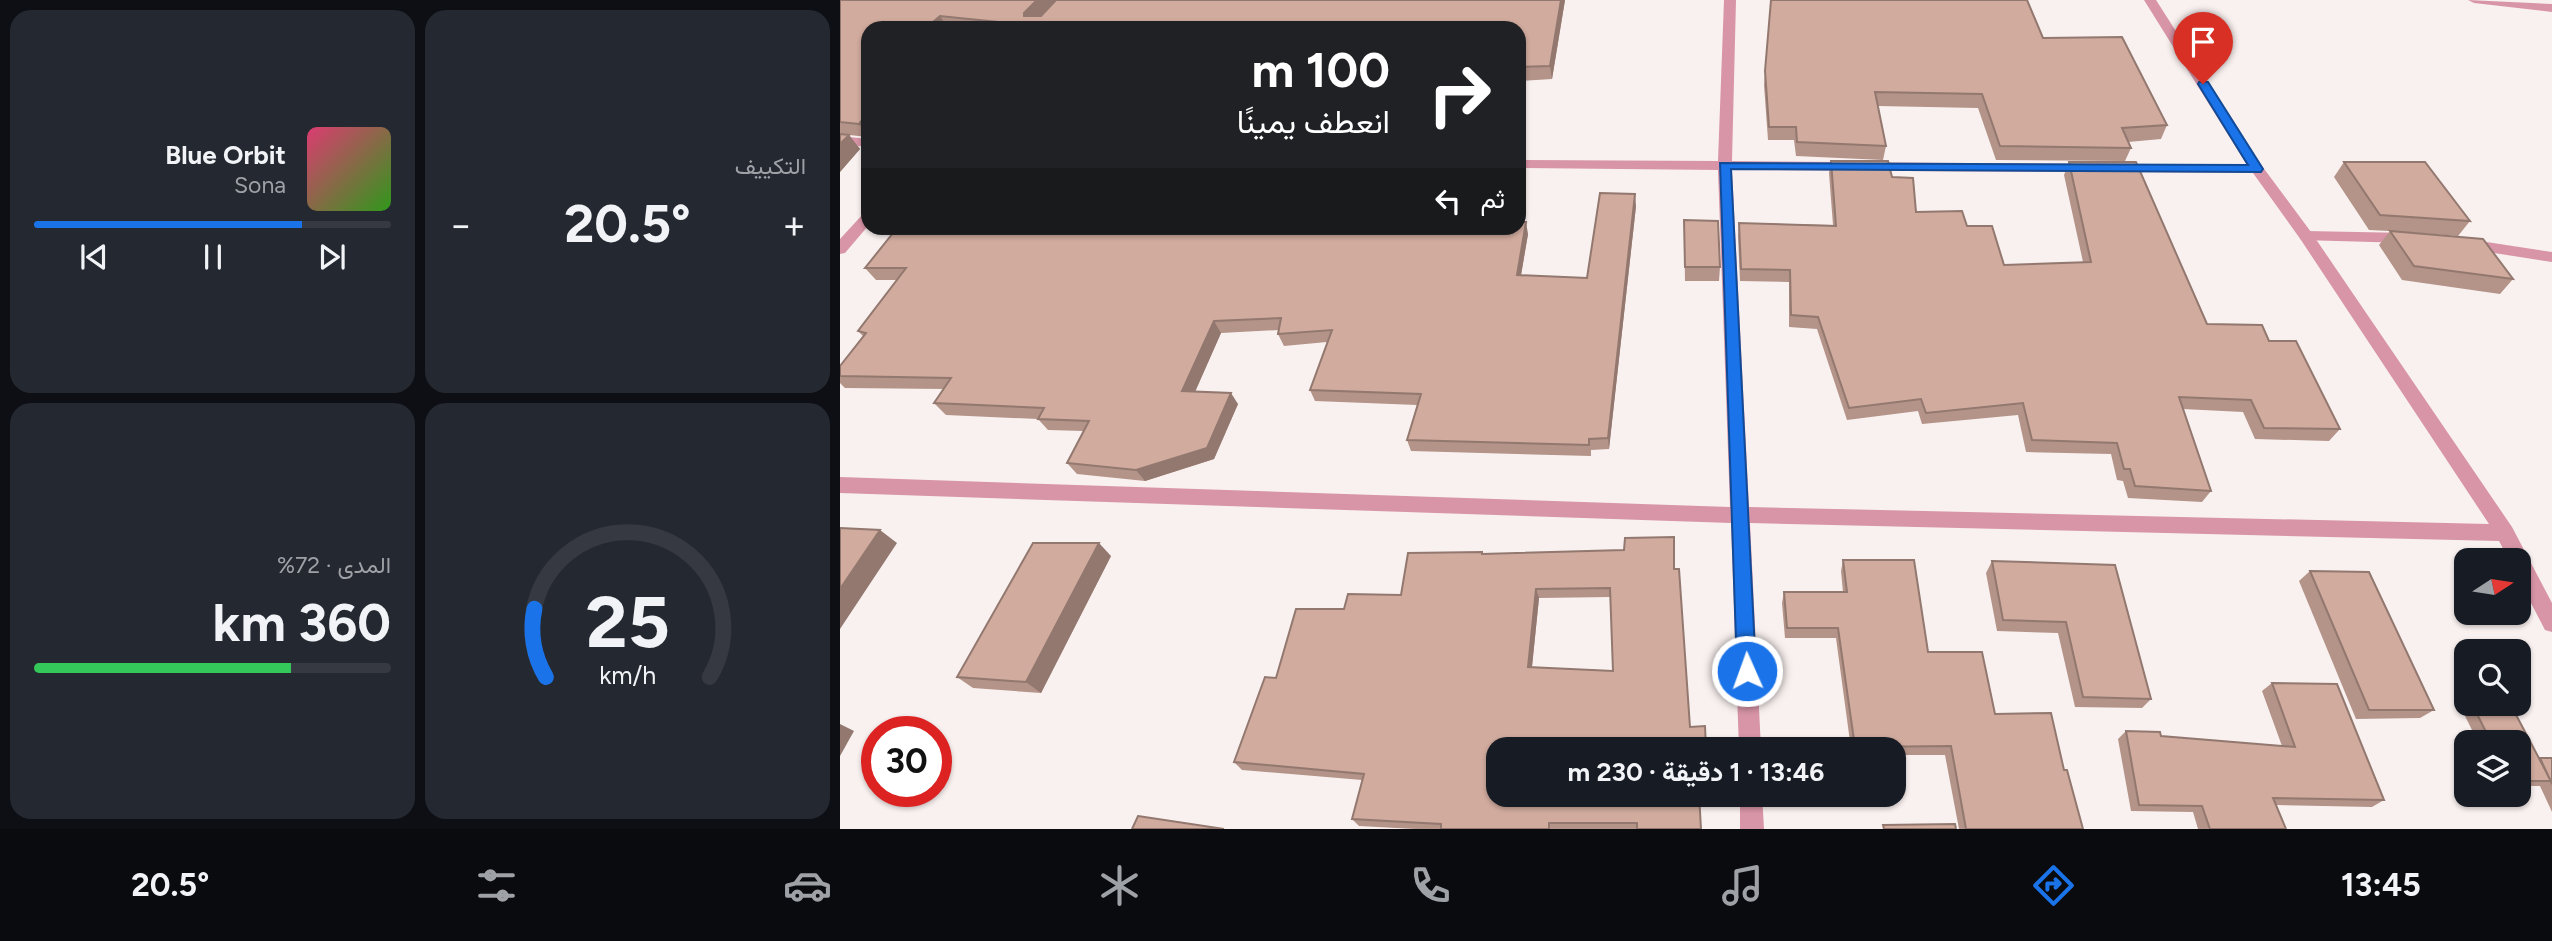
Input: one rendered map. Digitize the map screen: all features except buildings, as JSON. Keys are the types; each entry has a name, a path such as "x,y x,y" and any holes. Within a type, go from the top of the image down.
{"street":[{"path":"1730,0 1725,165 1750,737"},
{"path":"2150,0 2257,169 2306,236 2505,533 2552,623"},
{"path":"2474,0 2552,8"},
{"path":"840,140 861,142"},
{"path":"1526,164 2257,169"},
{"path":"840,249 861,225"},
{"path":"2306,236 2422,239"},
{"path":"2445,241 2552,257"},
{"path":"840,485 1742,515 2505,533"},
{"path":"1751,807 1752,829"}],"route":[{"path":"1747,671 1725,165 2257,169 2203,84"}]}
